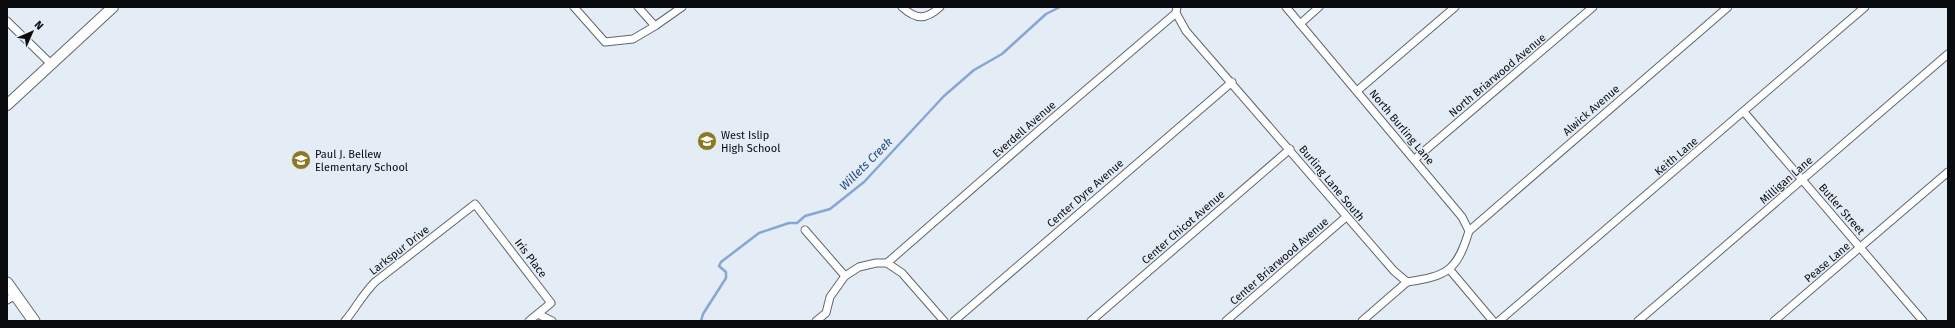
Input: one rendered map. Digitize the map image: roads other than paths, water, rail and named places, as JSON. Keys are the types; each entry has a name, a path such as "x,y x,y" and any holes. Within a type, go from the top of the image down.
{"main road":[{"path":"7,105 113,7"},
{"path":"7,283 12,297 34,321"}],"street":[{"path":"574,7 605,42 633,39 682,7"},
{"path":"638,7 655,26"},
{"path":"902,7 910,14 919,18 932,14 940,7"},
{"name":"North Burling Lane","path":"1286,7 1462,217 1469,231"},
{"path":"1300,24 1319,7"},
{"path":"1357,91 1455,7"},
{"name":"North Briarwood Avenue","path":"1415,160 1593,7"},
{"name":"Alwick Avenue","path":"1469,231 1728,7"},
{"name":"Keith Lane","path":"1499,321 1865,7"},
{"name":"Burling Lane South","path":"1176,10 1186,31 1290,149 1346,217 1394,271 1407,282"},
{"name":"Everdell Avenue","path":"887,263 1176,10"},
{"path":"7,21 51,64"},
{"name":"Milligan Lane","path":"1638,321 1948,54"},
{"name":"Center Dyre Avenue","path":"954,321 1232,82"},
{"name":"Butler Street","path":"1744,112 1923,321"},
{"name":"Center Chicot Avenue","path":"1091,321 1290,149"},
{"name":"Pease Lane","path":"1774,321 1948,172"},
{"name":"Iris Place","path":"475,204 551,303 538,314"},
{"name":"Larkspur Drive","path":"345,321 363,294 375,282 475,204"},
{"name":"Center Briarwood Avenue","path":"1226,321 1346,217"},
{"path":"805,230 845,276"},
{"path":"1362,321 1407,282 1437,277 1450,270 1463,251 1469,231"},
{"path":"829,321 826,313 830,297 845,276 859,267 876,263 887,263 902,273 944,321"},
{"path":"1450,270 1493,321"},
{"path":"816,321 826,313"},
{"path":"529,321 538,314"},
{"path":"538,314 547,321"},
{"path":"538,314 552,321"}],"waterway":[{"name":"Willets Creek","path":"701,321 703,314 726,278 726,272 719,266 721,262 759,233 789,223 797,223 805,216 830,209 864,182 944,96 974,70 1002,54 1046,14 1060,7"}],"place":[{"name":"West Islip High School","path":"707,141"},
{"name":"Paul J. Bellew Elementary School","path":"301,160"}]}
